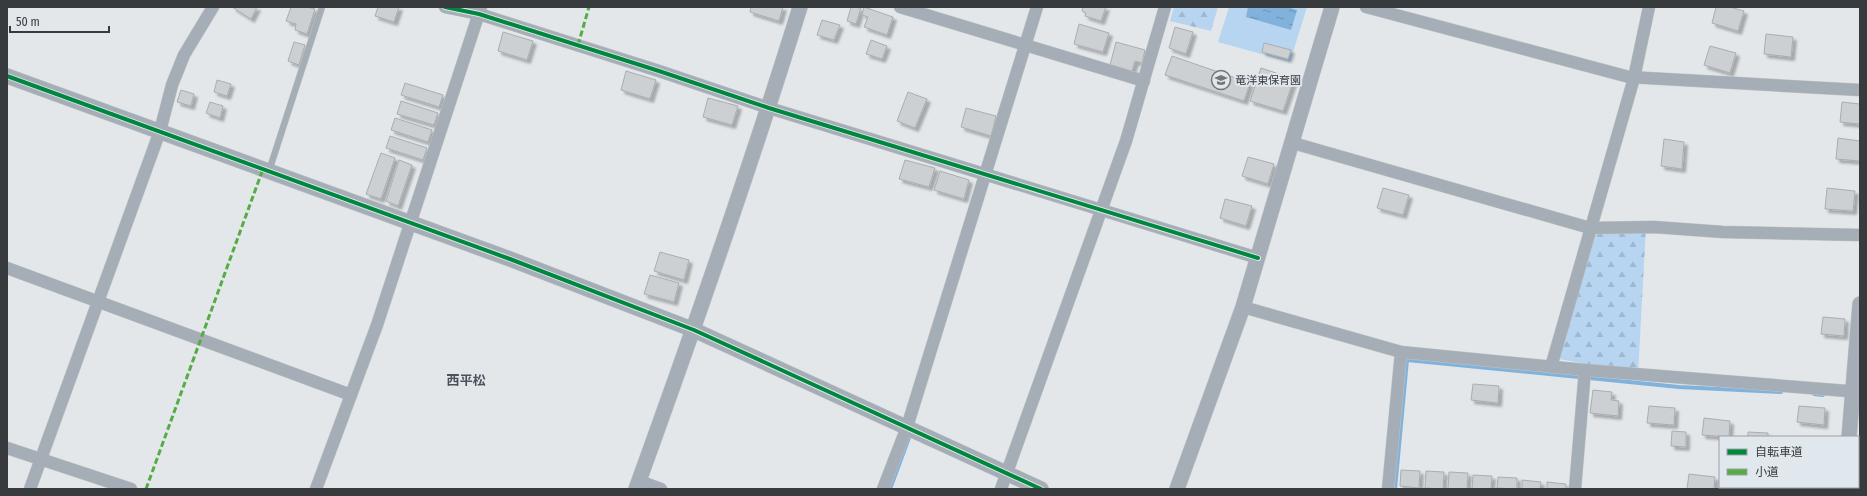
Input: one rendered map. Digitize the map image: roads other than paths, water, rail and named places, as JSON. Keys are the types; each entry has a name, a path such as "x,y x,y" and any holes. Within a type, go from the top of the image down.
{"street":[{"path":"30,489 160,131 172,85 184,55 213,7"},
{"path":"444,7 480,10 769,108 1258,258"},
{"path":"661,489 638,485 694,330 769,108 800,7"},
{"path":"900,7 1144,81"},
{"path":"883,489 907,427 1037,7"},
{"path":"1001,489 1126,141 1165,7"},
{"path":"1177,489 1244,307 1332,7"},
{"path":"1366,7 1551,58 1634,78 1860,90"},
{"path":"1551,367 1634,78 1649,7"},
{"path":"316,489 377,325 480,10"},
{"path":"7,76 510,259 694,330 1041,489"},
{"path":"1293,143 1590,228 1654,227 1723,232 1860,235"},
{"path":"7,268 351,395"},
{"path":"1849,436 1856,392 1860,304"},
{"path":"1244,307 1401,352 1585,370 1856,392"},
{"path":"1388,489 1401,352"},
{"path":"1575,489 1585,370"},
{"path":"7,448 41,461 131,489"}],"lane":[{"path":"269,171 322,7"}],"water":[{"path":"1248,7 1287,7 1297,10 1291,30 1246,17"}],"waterway":[{"path":"1395,489 1407,360 1679,387 1781,392"},
{"path":"1814,394 1823,395"},
{"path":"890,489 910,435"}],"place":[{"name":"竜洋東保育園","path":"1221,80"}],"district":[{"name":"西平松","path":"466,380"}]}
